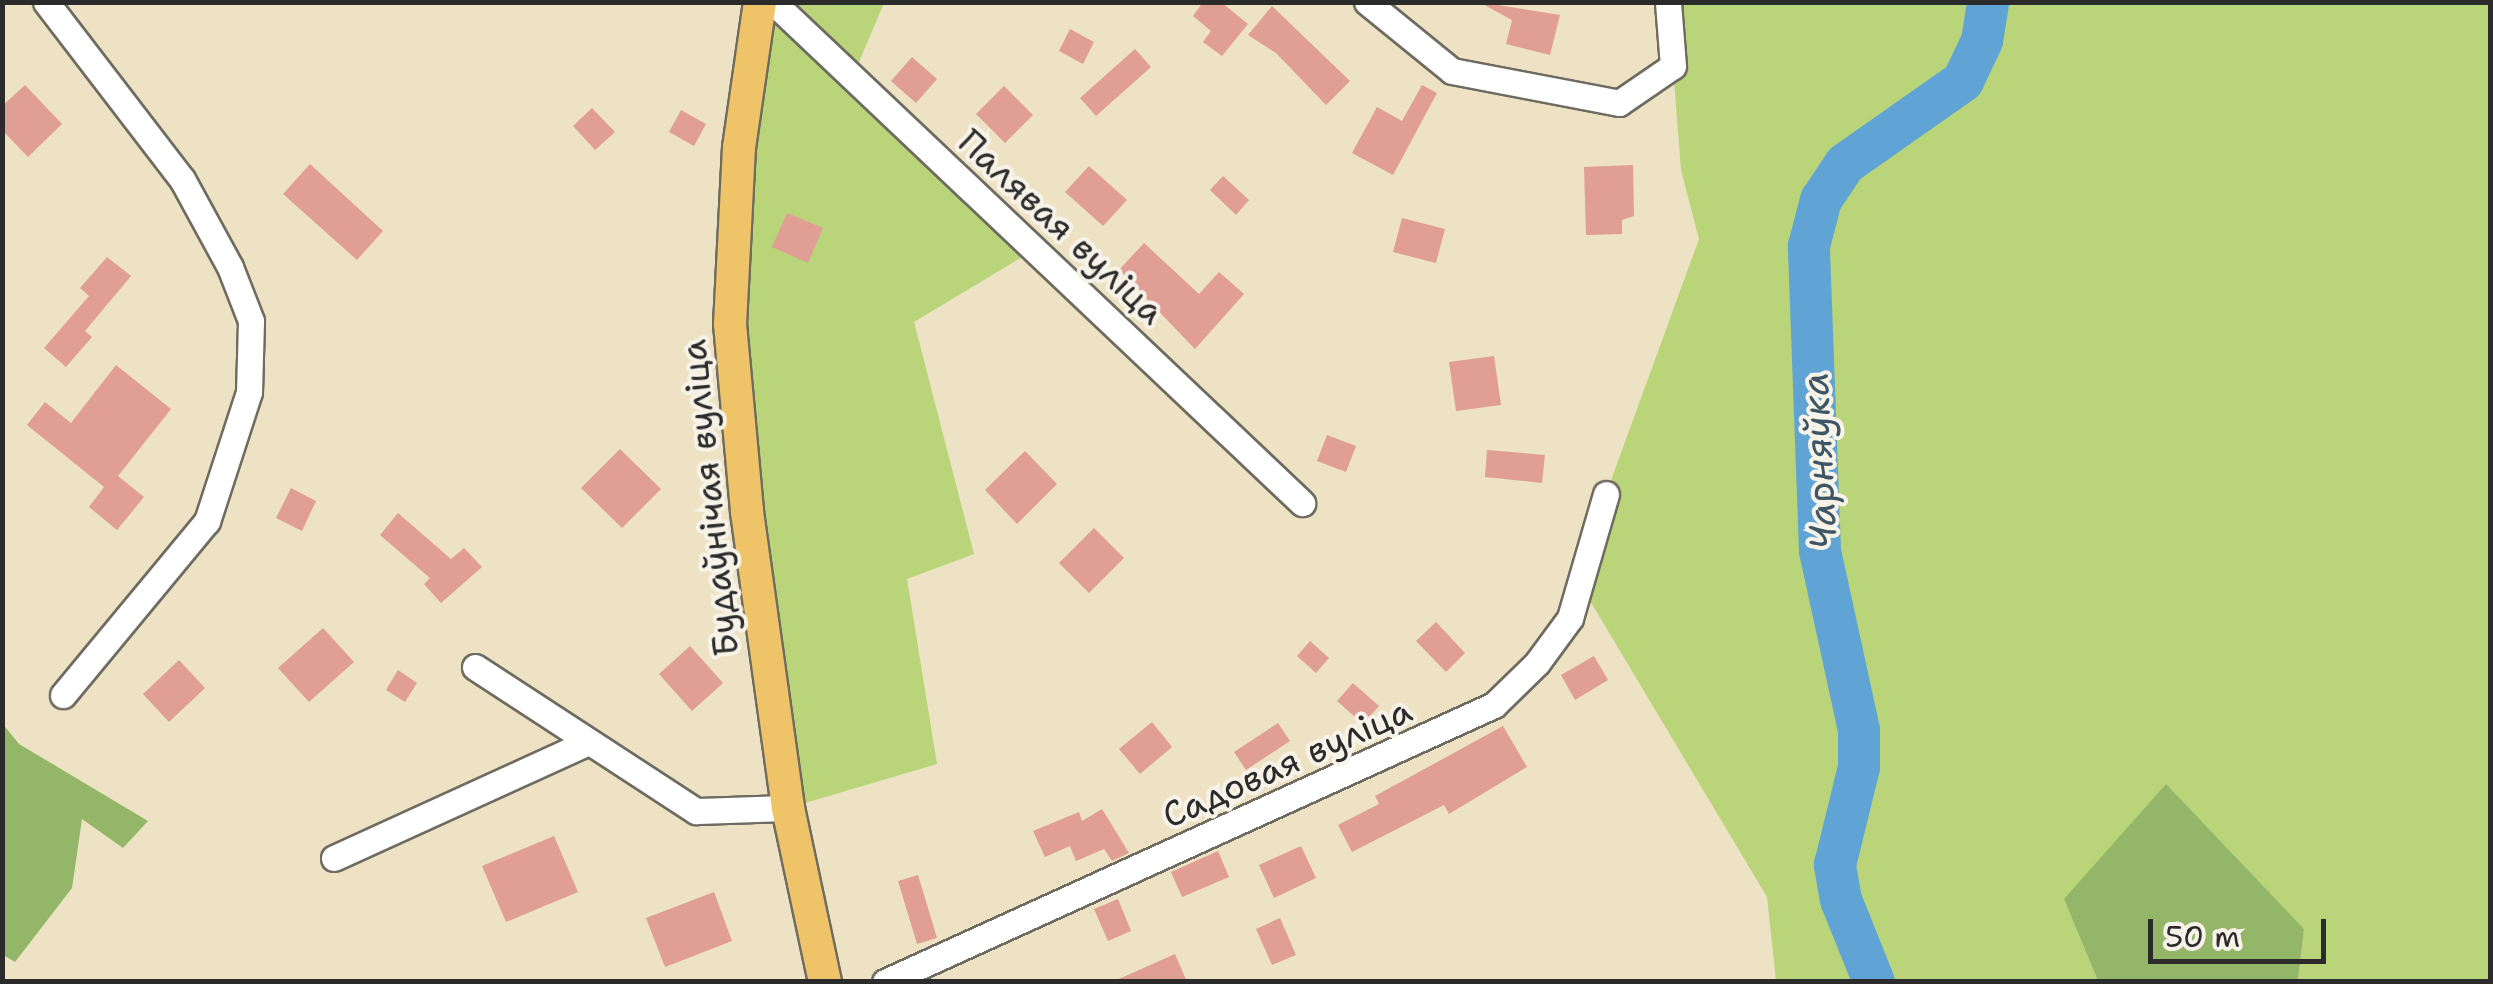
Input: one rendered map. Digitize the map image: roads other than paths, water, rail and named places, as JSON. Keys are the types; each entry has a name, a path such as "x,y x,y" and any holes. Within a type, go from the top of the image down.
{"main road":[{"name":"Будаўнічая вуліца","path":"760,2 739,146 730,324 747,512 788,808 825,982"}],"street":[{"path":"46,2 182,179 230,266 251,321 249,392 207,520 62,696"},
{"name":"Палявая вуліца","path":"772,2 1302,503"},
{"path":"1367,2 1452,71 1619,103 1673,66 1668,2"},
{"name":"Садовая вуліца","path":"885,982 1494,704 1537,663 1570,618 1606,494"},
{"path":"475,667 696,811 788,808"},
{"path":"334,858 589,742"}],"waterway":[{"name":"Чарняўка","path":"1874,982 1841,900 1835,865 1859,767 1859,730 1820,551 1809,246 1821,200 1845,164 1963,81 1982,41 1988,2"}]}
